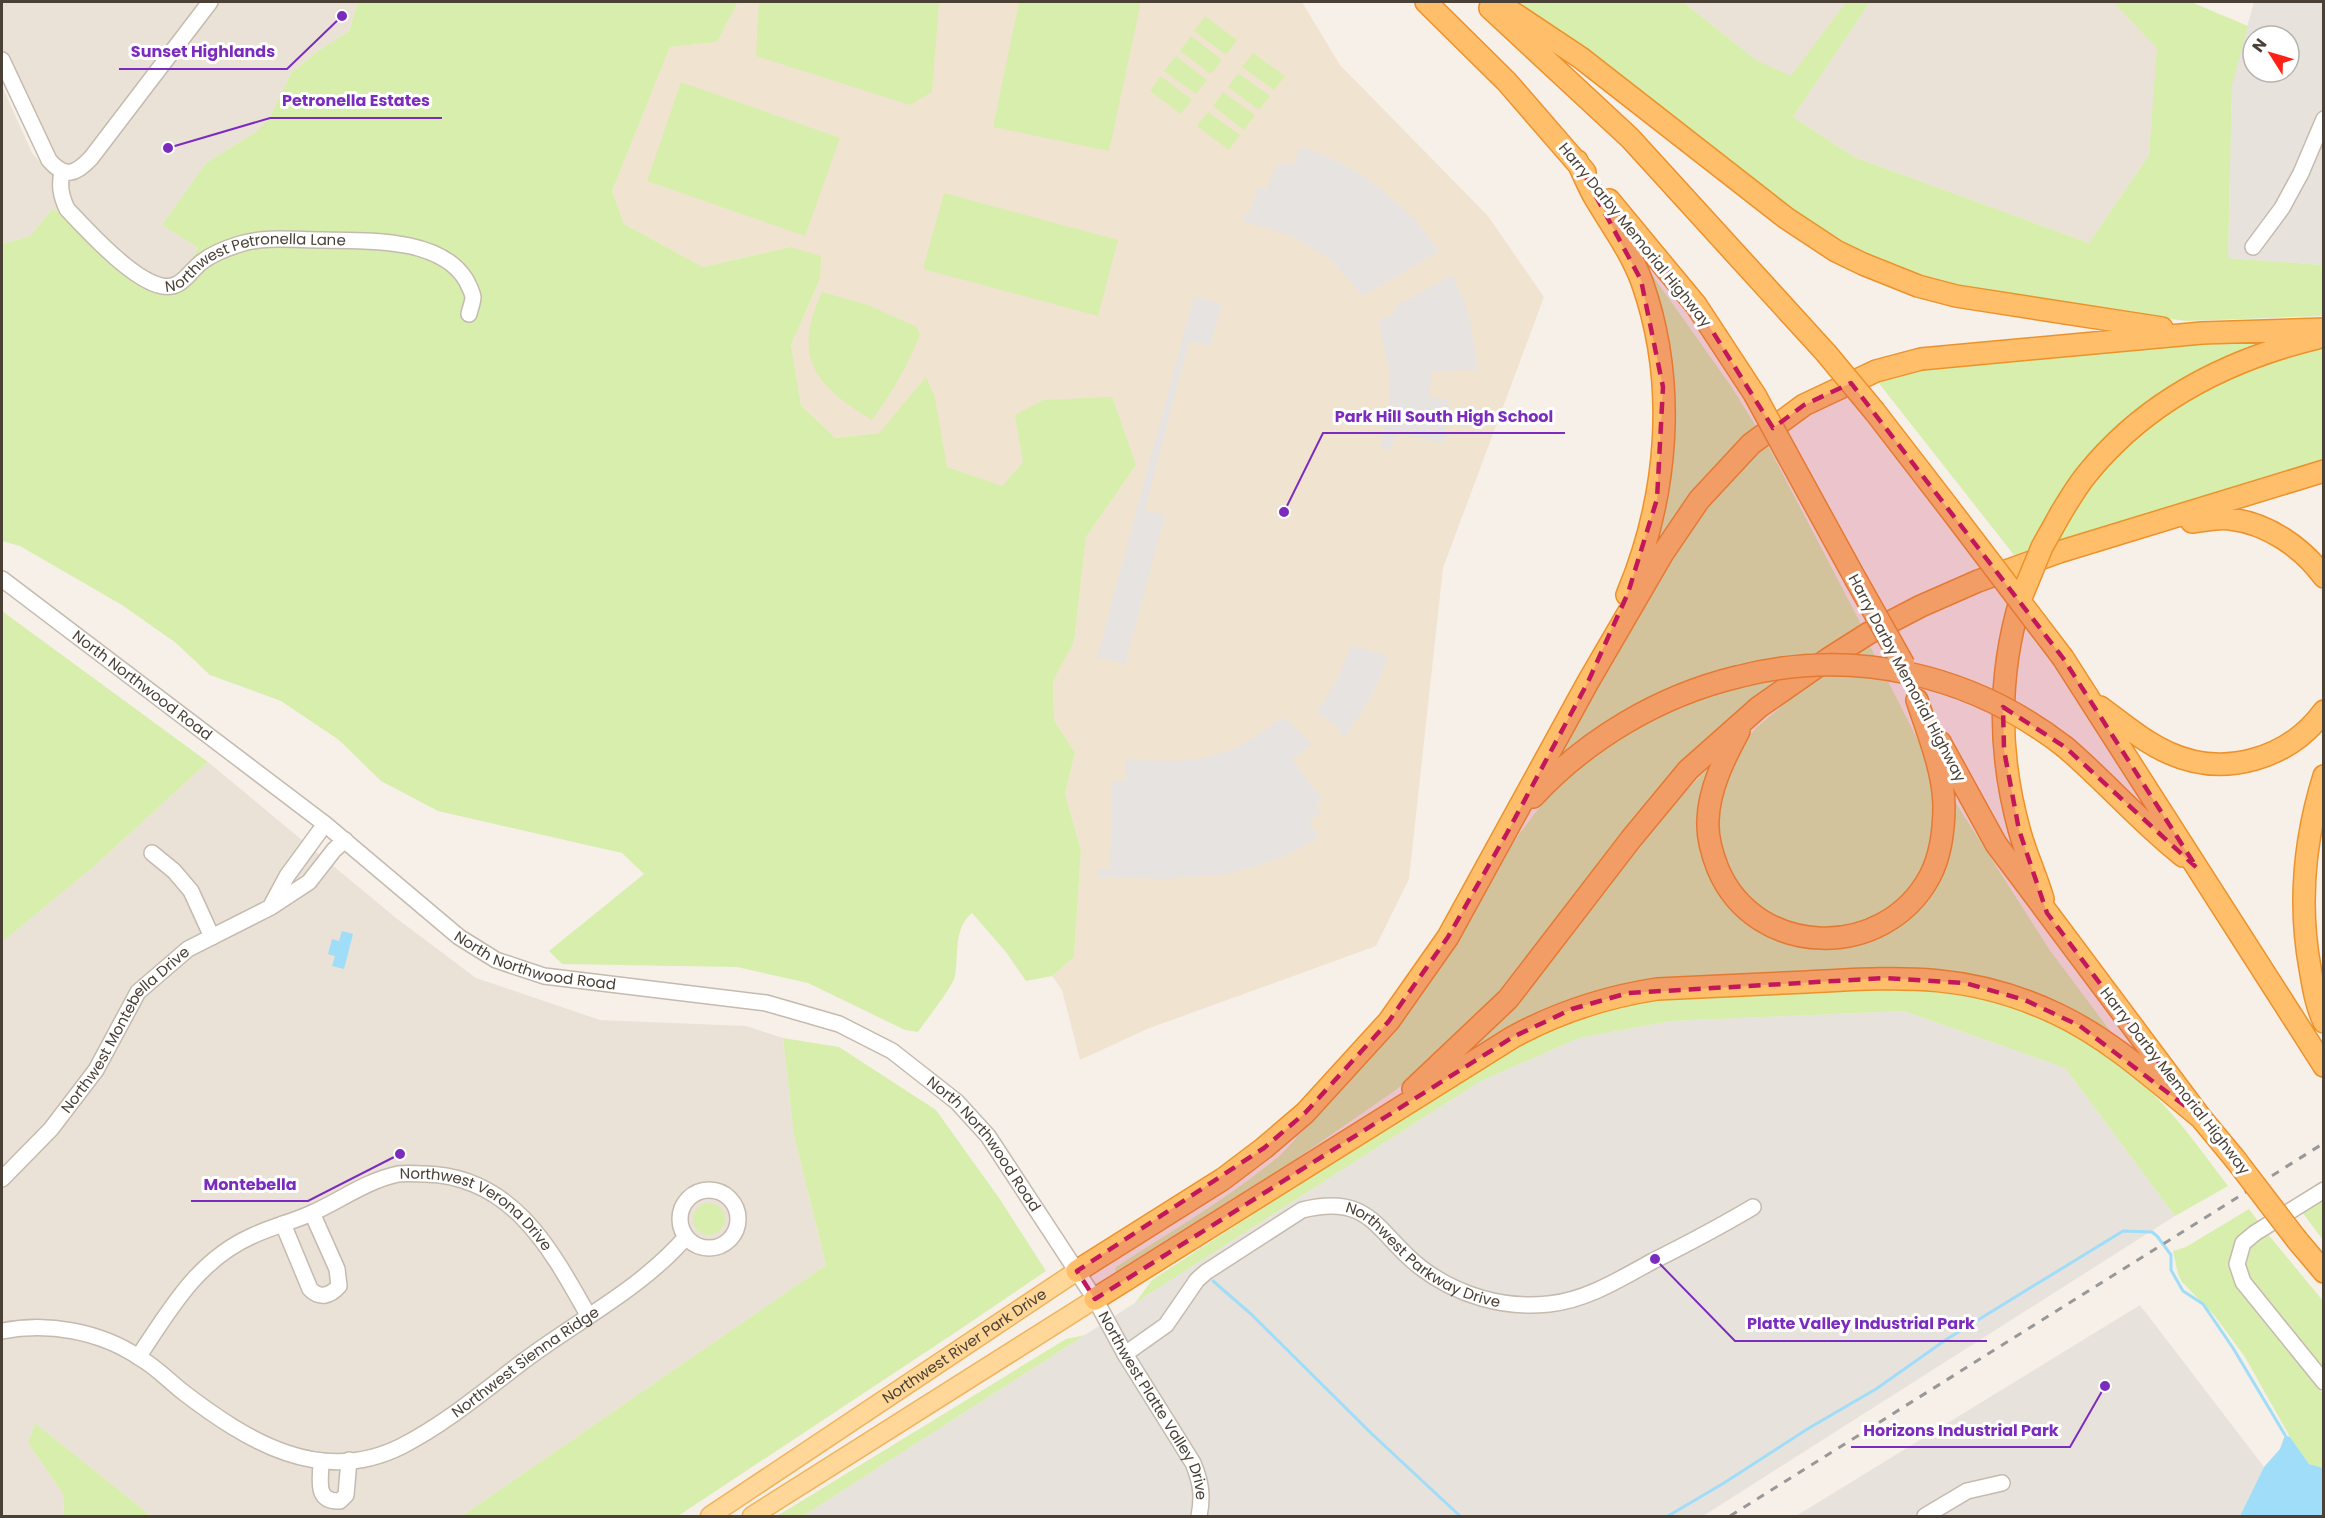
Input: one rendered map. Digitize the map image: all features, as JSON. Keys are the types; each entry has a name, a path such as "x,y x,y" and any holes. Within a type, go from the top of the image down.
{"highway":[{"name":"Harry Darby Memorial Highway","path":"1426,2 1507,82 1577,161 1696,305 1755,395 1904,665 1917,700 1996,844 2201,1118 2324,1272"},
{"path":"1483,2 1630,138 1826,353 1875,412 2063,658 2324,1066"},
{"path":"1497,2 1581,58 1786,218 1810,235 1863,264 1918,286 1956,296 2202,333"},
{"path":"1577,161 1594,197 1617,233 1641,280 1659,349 1664,424 1662,462 1648,536 1636,572 1588,682"},
{"path":"1507,833 1588,682 1663,553 1699,500 1751,444 1804,405 1876,371 1921,359 2202,333 2324,329"},
{"path":"2047,914 2019,830 2004,750 2004,685 2012,627 2042,547 2087,474 2145,416 2182,391 2237,362 2277,348 2324,337"},
{"path":"1382,1119 1508,999 1631,839 1688,770 1759,707 1869,633 1921,606 1978,581 2048,556 2324,471"},
{"path":"2144,527 2228,518 2253,524 2272,532 2311,559 2324,577"},
{"path":"1507,833 1538,792 1559,772 1605,735 1630,720 1683,694 1737,677 1789,667 1843,665 1913,674 1975,693 2035,723 2099,775 2152,831 2198,868"},
{"path":"1759,707 1740,730 1718,776 1708,819 1714,859 1724,882 1734,895 1758,917 1772,926 1820,939 1868,931 1898,914 1920,892 1934,867 1943,822 1942,785 1937,761 1917,700"},
{"path":"2090,700 2153,745 2168,753 2185,760 2220,765 2256,760 2272,754 2302,735 2324,711"},
{"path":"2324,776 2308,837 2303,880 2303,915 2312,978 2324,1022"},
{"name":"Northwest River Park Drive","path":"1077,1271 1223,1179 1305,1113 1389,1021 1448,937 1507,833"},
{"path":"1382,1119 1513,1037 1537,1024 1595,1001 1657,989 1886,978 1965,983 2009,995 2059,1015 2103,1042 2201,1118"},
{"name":"Northwest River Park Drive","path":"1095,1299 1382,1119"}],"main road":[{"name":"Northwest River Park Drive","path":"710,1516 1077,1271"},
{"name":"Northwest River Park Drive","path":"752,1516 1095,1299"}],"street":[{"path":"2,60 45,153 55,167 62,172 74,172 81,169 91,158 210,2"},
{"path":"2253,247 2282,208 2301,173 2324,119"},
{"name":"Northwest Petronella Lane","path":"62,172 61,197 67,209 128,266 155,283 174,286 182,282 209,257 242,243 264,240 389,242 422,249 446,259 460,270 473,297 469,314"},
{"name":"North Northwood Road","path":"2,579 325,824 459,937 496,960 544,976 766,1003 839,1024 892,1051 957,1102 988,1136 1095,1299"},
{"path":"271,907 287,876 325,824"},
{"name":"Northwest Montebella Drive","path":"2,1179 51,1129 96,1070 138,992 188,950 271,907 309,882 334,850 345,840"},
{"path":"152,853 174,871 192,891 212,937"},
{"name":"Northwest Verona Drive","path":"139,1356 177,1297 199,1272 226,1250 252,1236 312,1213 358,1187 399,1174 439,1175 468,1182 502,1199 538,1234 588,1315"},
{"path":"2324,1190 2255,1233 2243,1244 2237,1264 2243,1282 2324,1382"},
{"name":"Northwest Parkway Drive","path":"1125,1354 1166,1325 1197,1280 1206,1272 1302,1210 1318,1206 1349,1208 1371,1218 1421,1267 1452,1287 1487,1299 1523,1305 1560,1302 1595,1292 1753,1207"},
{"path":"283,1224 310,1289 315,1294 323,1296 333,1293 339,1286 337,1269 312,1213"},
{"name":"Northwest Sienna Ridge","path":"2,1331 33,1326 93,1335 139,1356 222,1421 254,1440 295,1457 321,1461 367,1459 401,1446 450,1416 588,1315 621,1296 669,1257 686,1237"},
{"name":"Northwest Platte Valley Drive","path":"1095,1299 1125,1354 1193,1463 1200,1480 1203,1499 1199,1516"},
{"path":"321,1461 321,1492 331,1501 340,1501 346,1495 349,1460"},
{"path":"1925,1516 1967,1491 2002,1483"}],"highlighted area":[{"path":"1577,161 1696,305 1773,428 1804,405 1851,383 2063,658 2197,868 2065,747 2003,707 2004,750 2019,830 2047,913 2201,1118 2080,1026 2025,1000 1965,983 1886,978 1628,993 1572,1009 1513,1037 1095,1299 1077,1271 1264,1148 1305,1113 1389,1021 1448,937 1507,833 1588,682 1628,593 1657,499 1663,387 1641,280"}],"shaded area":[{"path":"2,2 358,2 349,31 318,51 291,73 269,119 254,133 206,163 162,225 198,248 172,294 158,295 53,208 30,236 2,244 2,86 32,153 51,175 2,76"},
{"path":"738,2 1302,2 1340,65 1488,216 1544,297 1443,568 1409,879 1376,946 1147,1029 1080,1060 1062,990 1052,976 1074,957 1081,850 1065,794 1075,753 1054,720 1053,681 1074,642 1086,537 1136,465 1023,462 1001,487 946,467 935,397 879,433 835,438 801,405 791,345 820,279 790,247 703,267 624,224 612,191 670,47 717,42"},
{"path":"1683,2 1846,2 1791,77 1756,60"},
{"path":"1870,2 2113,2 2158,48 2149,155 2089,243 1854,157 1793,117"},
{"path":"2254,2 2323,2 2323,265 2228,258 2232,82 2241,49 2241,84 2301,84 2301,24 2248,24"},
{"path":"1300,146 1331,158 1359,173 1385,192 1416,221 1439,251 1363,296 1329,258 1289,235 1243,221 1244,213 1249,213 1258,187 1267,189 1279,162 1294,165"},
{"path":"1452,275 1463,297 1470,321 1478,369 1431,372 1430,397 1449,400 1444,444 1396,432 1391,450 1381,448 1390,400 1389,369 1378,321 1395,313 1393,308"},
{"path":"1194,296 1222,304 1210,346 1189,341 1145,510 1165,516 1125,664 1097,657"},
{"path":"1351,645 1388,656 1369,700 1345,737 1338,732 1340,728 1317,712 1337,680"},
{"path":"1283,717 1312,744 1292,760 1323,800 1316,805 1321,812 1309,821 1319,837 1291,853 1226,874 1167,879 1097,877 1097,868 1110,869 1112,781 1126,781 1126,760 1179,761 1204,758 1233,749"},
{"path":"208,762 396,918 476,978 600,1020 746,1026 783,1038 794,1136 826,1265 462,1516 148,1516 145,1511 35,1423 28,1443 63,1494 64,1516 2,1516 2,942 91,869"},
{"path":"1904,1011 2065,1068 2175,1216 1703,1516 803,1516 1479,1082 1579,1038 1671,1021"},
{"path":"2140,1305 2264,1467 2240,1516 1796,1516"}],"green space":[{"path":"358,2 738,2 717,42 670,47 612,191 624,224 703,267 790,247 821,256 820,279 791,345 801,405 835,438 879,433 926,377 935,397 947,467 1002,486 1023,462 1015,415 1043,400 1112,397 1136,465 1086,537 1074,642 1053,681 1054,720 1075,753 1065,794 1081,850 1074,957 1052,976 1026,981 1006,952 972,913 966,919 959,934 953,981 918,1032 905,1030 808,983 737,967 562,964 549,951 644,874 622,853 438,811 381,781 339,740 281,701 210,675 176,643 122,605 20,546 2,541 2,244 30,236 53,208 158,294 172,294 198,248 162,225 206,163 254,133 269,119 291,73 318,51 349,31"},
{"path":"759,2 939,2 932,92 910,105 756,56"},
{"path":"1019,2 1141,2 1109,151 993,127"},
{"path":"1518,2 1683,2 1756,60 1791,76 1846,2 1870,2 1793,117 1854,157 2089,243 2149,155 2157,48 2113,2 2191,2 2243,24 2241,24 2241,52 2232,85 2228,258 2323,265 2323,316 2187,321 1951,290 1835,246 1546,26"},
{"path":"1205,16 1237,40 1226,55 1194,31"},
{"path":"1191,36 1222,60 1211,74 1180,51"},
{"path":"1253,53 1285,76 1274,90 1242,67"},
{"path":"1176,56 1207,80 1196,94 1164,71"},
{"path":"1238,73 1270,96 1259,110 1228,87"},
{"path":"1161,76 1192,100 1181,114 1150,91"},
{"path":"681,82 840,138 805,236 647,181"},
{"path":"1223,92 1255,115 1244,130 1213,106"},
{"path":"1208,112 1240,135 1229,150 1197,126"},
{"path":"944,193 1118,240 1098,316 923,269"},
{"path":"1640,258 1731,386 1757,428 1658,547 1648,550 1663,489"},
{"path":"822,292 868,305 917,327 920,335 910,358 872,420 836,395 823,382 814,368 809,353 809,335 813,315"},
{"path":"2254,339 2257,343 2212,362 2159,396 2067,513 2122,446 2210,381 2323,343 2323,464 2014,555 1874,377 1902,368"},
{"path":"1765,440 1861,624 1774,683 1747,705 1496,999 1422,1069 1393,1092 1296,1159 1116,1272 1116,1267 1218,1201 1258,1173 1286,1149 1391,1035 1413,1006 1509,849 1554,791 1598,752 1670,708 1543,774 1691,521"},
{"path":"2,611 208,762 91,869 2,942"},
{"path":"1870,646 1925,754 1937,800 1930,859 1898,907 1845,930 1828,932 1777,921 1743,895 1720,858 1716,800 1740,746 1757,727 1800,691"},
{"path":"1714,762 1699,830 1773,936 1907,918 1952,797 2049,949 2114,1036 1991,985 1656,984 1460,1059 1481,1039 1659,819"},
{"path":"1902,986 1954,992 1987,999 2039,1018 2088,1044 2112,1059 2163,1104 2228,1186 2175,1216 2065,1068 1904,1011 1671,1021 1579,1038 1479,1082 1135,1303 1152,1280 1462,1078 1516,1046 1572,1019 1655,998"},
{"path":"783,1038 839,1047 936,1110 999,1198 1046,1271 678,1516 462,1516 826,1265 794,1136"},
{"path":"2323,1199 2323,1240 2302,1212"},
{"path":"709,1203 720,1208 725,1219 720,1230 709,1235 698,1230 693,1219 698,1208"},
{"path":"2249,1209 2260,1224 2242,1238 2245,1296 2323,1394 2323,1468 2309,1464 2290,1437 2245,1357 2214,1315 2182,1282 2178,1274 2173,1251 2186,1247"},
{"path":"2267,1233 2323,1301 2323,1374 2251,1284 2247,1254 2254,1244"},
{"path":"1085,1335 803,1516 777,1516 1066,1339"},
{"path":"35,1423 145,1511 148,1516 64,1516 63,1494 28,1443"}],"water":[{"path":"342,931 353,934 344,969 332,966 335,956 328,954 332,939 339,941"},
{"path":"2285,1435 2290,1437 2309,1464 2323,1468 2323,1516 2240,1516 2264,1467 2280,1449"}],"waterway":[{"path":"1668,1516 1876,1389 1947,1339 2123,1231 2152,1232 2157,1236 2171,1255 2171,1270 2183,1291 2203,1304 2233,1348 2285,1435"},
{"path":"1213,1281 1251,1314 1373,1435 1460,1516"}],"railway":[{"path":"1730,1516 2324,1143"}],"place":[{"name":"Sunset Highlands","path":"342,16"},
{"name":"Petronella Estates","path":"168,148"},
{"name":"Park Hill South High School","path":"1284,512"},
{"name":"Montebella","path":"400,1154"},
{"name":"Platte Valley Industrial Park","path":"1655,1259"},
{"name":"Horizons Industrial Park","path":"2105,1386"}]}
